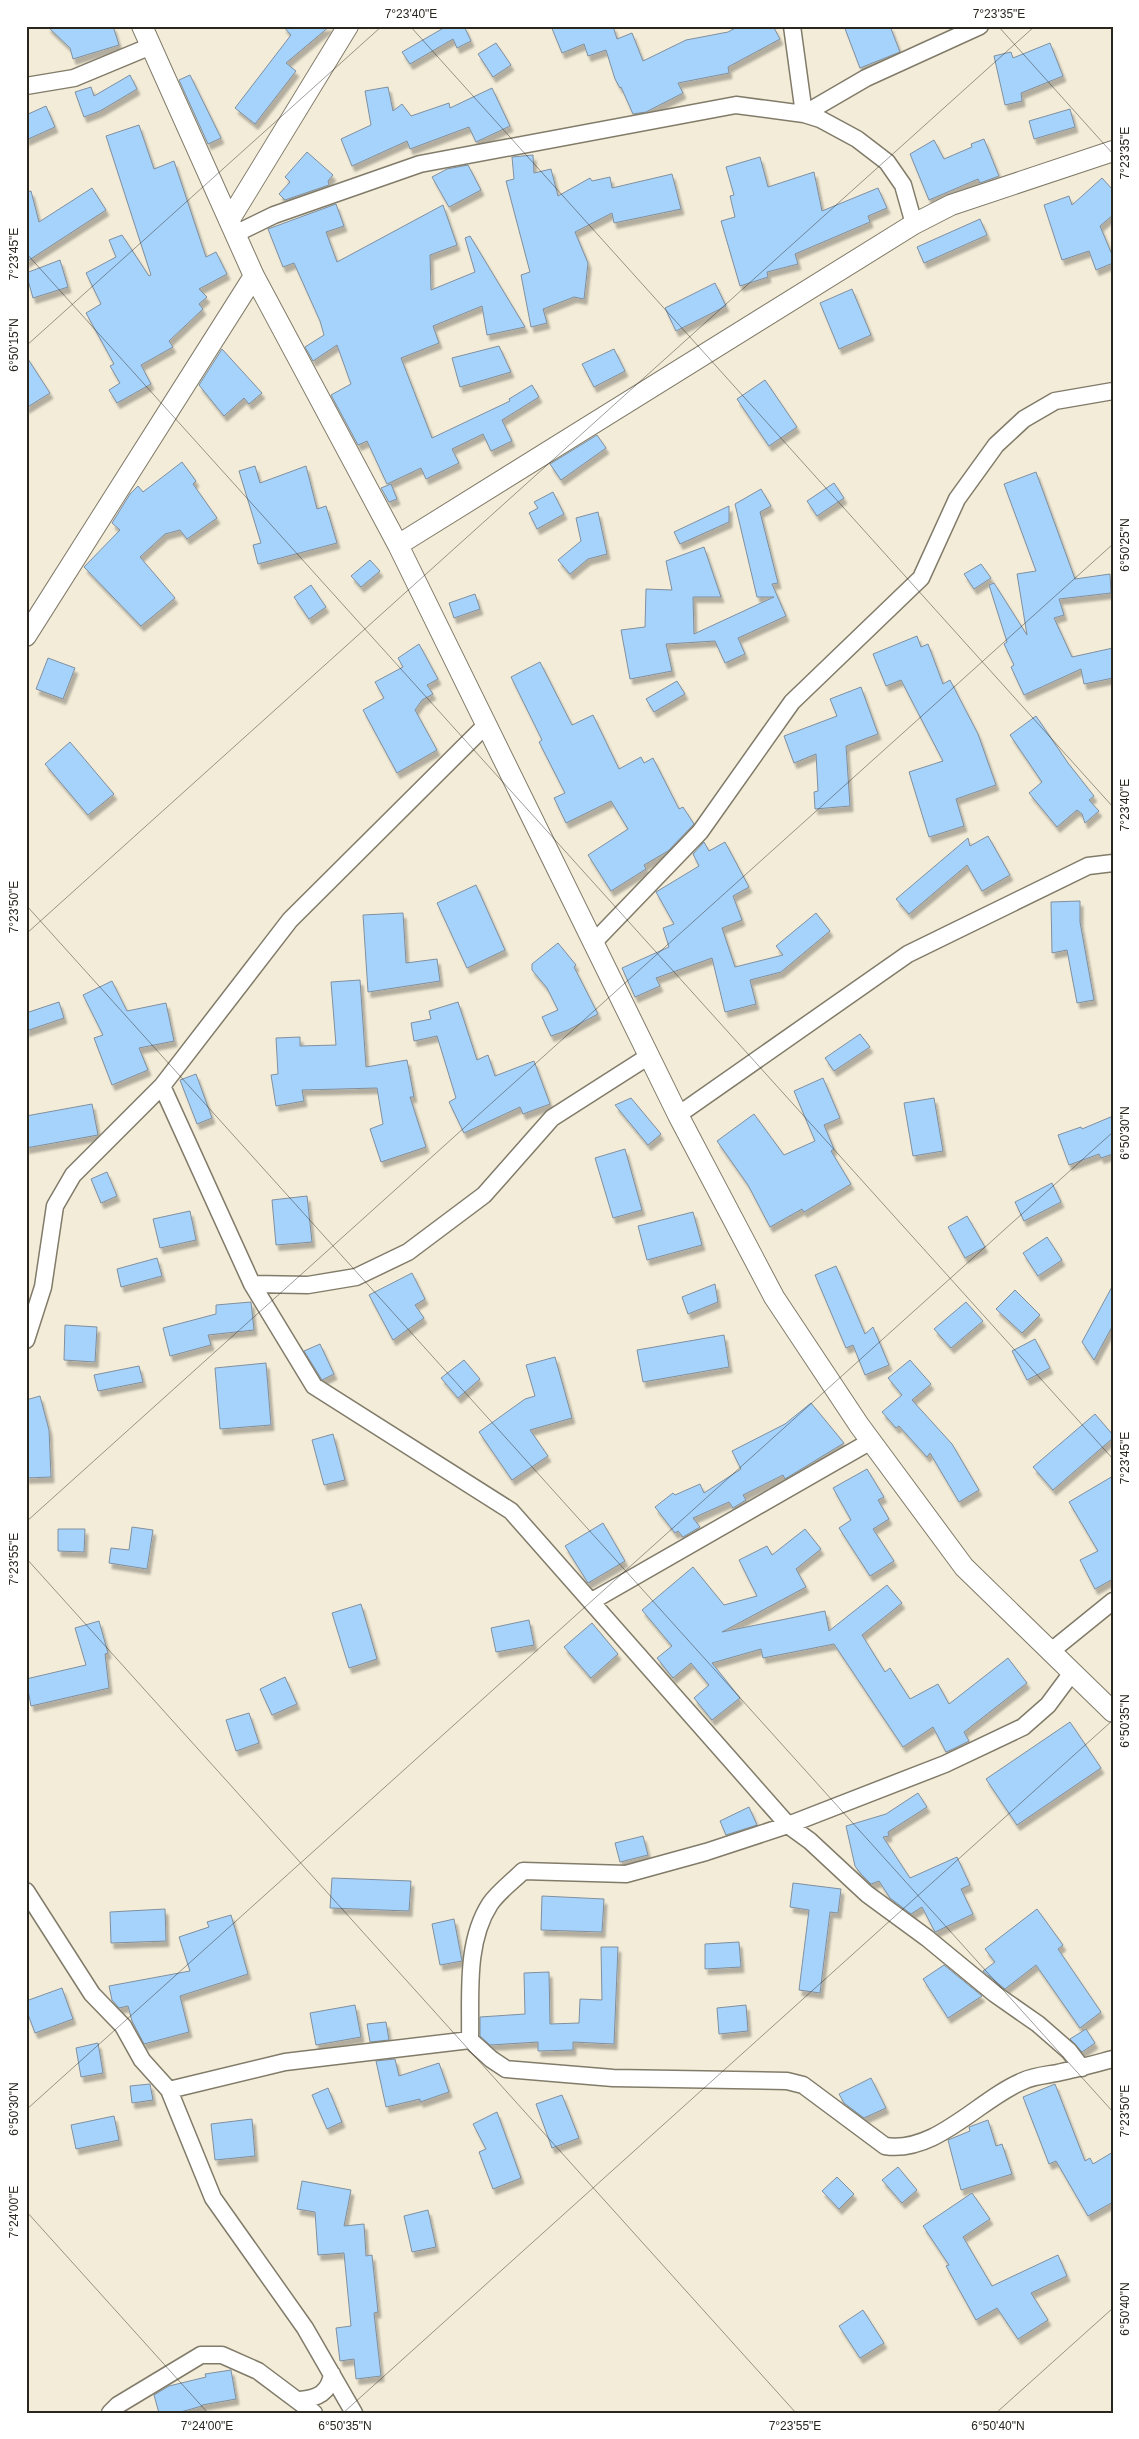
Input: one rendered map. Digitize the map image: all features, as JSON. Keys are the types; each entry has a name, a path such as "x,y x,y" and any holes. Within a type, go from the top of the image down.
{"street":[{"path":"142,26 254,276 398,546 678,1114 774,1297 871,1440 964,1567 1071,1674 1113,1712"},
{"path":"233,227 348,26"},
{"path":"792,26 804,114"},
{"path":"804,114 874,74 980,26"},
{"path":"26,86 74,78 151,46"},
{"path":"233,227 274,215 420,164 736,105 804,114 820,119 857,139 886,162 903,185 914,224"},
{"path":"398,546 914,224 951,205 1113,151"},
{"path":"26,636 254,276"},
{"path":"594,943 700,832 792,702 921,578 957,498 996,445 1024,419 1055,401 1113,391"},
{"path":"26,1340 43,1287 55,1206 73,1175 162,1086 290,920 486,725"},
{"path":"678,1114 908,954 1088,866 1113,863"},
{"path":"252,1284 308,1286 356,1277 408,1252 484,1195 552,1118 649,1056"},
{"path":"162,1086 252,1284 314,1386 511,1511 788,1825 810,1841 868,1894 927,1938 994,1994 1038,2024 1069,2051 1082,2068"},
{"path":"592,1601 871,1440"},
{"path":"1050,1652 1113,1601"},
{"path":"1071,1674 1048,1705 1023,1727 945,1764 788,1825 706,1852 626,1874 523,1871 491,1903 477,1932 471,1968 470,2040 490,2060 506,2069 613,2078 787,2081 803,2085 885,2146 899,2148 922,2143 967,2116 1012,2085 1026,2079 1082,2068 1113,2059"},
{"path":"26,1891 92,1994 123,2026 142,2060 169,2090 213,2198 305,2328 354,2413"},
{"path":"169,2090 285,2062 470,2040"},
{"path":"110,2413 118,2405 201,2355 222,2355 258,2371 300,2400 314,2413"},
{"path":"300,2400 314,2398 324,2392 330,2385 332,2374"}],"building":[{"path":"47,26 113,26 119,45 73,59 70,48"},
{"path":"283,26 330,26 286,63 296,71 255,124 235,108 291,35"},
{"path":"447,26 464,26 471,41 457,48 453,39 410,64 402,52"},
{"path":"551,26 613,26 617,39 632,33 643,61 686,40 728,32 739,26 773,26 780,39 728,67 729,73 678,83 683,93 646,112 633,114 621,87 615,79 606,50 588,56 584,44 562,53"},
{"path":"844,26 890,26 900,52 860,68"},
{"path":"496,43 511,65 493,77 478,54"},
{"path":"1050,43 1063,76 1021,93 1022,101 1005,105 994,56 1011,52 1013,58"},
{"path":"130,75 137,89 100,111 84,117 75,92 91,87 94,96"},
{"path":"190,75 221,138 208,144 179,80"},
{"path":"388,87 393,111 402,104 411,116 449,103 450,108 492,88 510,126 476,142 469,127 410,149 407,141 352,166 341,139 371,125 365,91"},
{"path":"46,106 55,127 26,140 26,115"},
{"path":"1070,109 1075,127 1034,139 1029,121"},
{"path":"139,125 154,169 174,161 206,257 216,252 227,274 199,289 207,297 199,304 203,309 169,341 173,347 141,365 151,384 117,403 109,390 120,383 110,366 114,364 86,313 101,304 86,273 116,257 109,240 122,235 149,276 151,275 106,136"},
{"path":"984,139 999,176 980,183 978,179 929,200 910,154 934,140 944,159 972,147 971,144"},
{"path":"307,152 333,175 328,181 329,185 285,200 279,194 290,182 285,177"},
{"path":"533,155 534,173 551,169 558,196 590,178 592,181 610,177 612,188 672,174 681,209 614,223 612,213 575,232 588,263 584,299 574,297 543,309 547,323 531,327 521,275 530,272 506,181 514,179 512,157"},
{"path":"760,157 768,187 814,172 822,211 878,188 887,208 868,216 870,222 795,254 798,264 767,272 768,277 740,286 721,221 735,217 730,196 734,195 726,167"},
{"path":"468,165 481,190 449,207 432,177 447,169"},
{"path":"1102,178 1113,190 1113,215 1100,226 1113,257 1113,263 1096,270 1089,251 1062,260 1044,205 1069,196 1072,205"},
{"path":"92,188 106,210 26,262 26,192 31,191 39,222"},
{"path":"336,204 344,226 326,232 337,262 443,205 457,245 430,255 431,290 475,272 465,238 470,236 525,327 487,335 482,306 433,326 439,343 401,358 432,438 510,401 509,399 532,385 539,397 502,420 512,441 491,451 483,434 452,449 459,463 426,479 421,468 387,484 367,441 358,445 331,395 351,384 337,345 313,361 305,347 324,335 320,321 294,263 283,267 268,229"},
{"path":"980,219 987,235 924,263 917,247"},
{"path":"60,260 68,287 33,298 26,273"},
{"path":"715,283 726,306 676,331 665,308"},
{"path":"852,289 871,335 839,349 820,303"},
{"path":"499,346 511,372 460,387 452,358"},
{"path":"222,349 262,393 249,404 244,398 224,416 199,385"},
{"path":"614,349 625,371 594,387 582,364"},
{"path":"26,356 50,393 26,408"},
{"path":"765,380 797,427 769,446 737,399"},
{"path":"597,435 606,448 561,480 550,464"},
{"path":"182,462 196,481 193,484 217,518 187,539 180,530 165,534 140,557 175,598 141,626 84,567 120,530 112,523 130,494 138,486 143,492"},
{"path":"255,466 260,483 306,466 317,509 326,506 337,543 258,564 253,545 261,543 239,471"},
{"path":"1036,472 1075,579 1110,574 1111,593 1059,599 1064,615 1054,618 1072,657 1113,648 1113,678 1084,684 1081,669 1024,695 1011,667 1014,665 1004,644 1007,642 989,585 994,583 1027,635 1017,574 1036,571 1004,484"},
{"path":"834,483 844,498 817,516 807,501"},
{"path":"391,484 397,499 389,502 381,488"},
{"path":"761,489 771,506 760,512 778,583 772,584 786,616 738,638 745,654 725,663 715,641 666,644 672,671 630,679 621,630 645,627 646,589 672,590 666,561 704,547 721,597 693,597 694,634 774,597 757,597 735,504"},
{"path":"553,492 564,514 537,529 529,513 538,508 534,502"},
{"path":"729,506 729,522 680,544 674,532"},
{"path":"598,512 607,554 588,559 570,574 558,560 581,541 576,518"},
{"path":"370,560 380,571 361,587 351,576"},
{"path":"981,564 991,578 974,589 964,574"},
{"path":"311,585 326,607 309,619 294,597"},
{"path":"475,594 480,609 454,618 449,603"},
{"path":"917,636 921,647 928,644 943,684 950,680 978,734 996,785 956,799 964,826 929,837 909,772 943,761 901,680 886,686 873,654"},
{"path":"419,644 438,679 427,685 433,694 422,700 415,710 437,750 397,773 363,710 384,698 375,682 403,667 398,658"},
{"path":"48,658 75,668 63,699 36,689"},
{"path":"540,662 572,725 593,715 619,769 641,757 644,763 653,758 679,809 683,807 694,824 668,851 644,865 646,869 611,891 588,855 628,829 611,801 566,823 554,798 565,793 539,742 542,740 511,677"},
{"path":"677,681 685,694 654,712 646,699"},
{"path":"861,687 878,734 846,746 850,806 815,809 814,792 818,791 816,754 794,763 784,736 837,716 830,699"},
{"path":"1036,716 1068,763 1094,796 1089,800 1099,811 1085,823 1082,814 1077,810 1057,827 1029,793 1042,782 1010,735"},
{"path":"70,742 114,794 88,815 45,764"},
{"path":"988,836 1010,875 982,891 967,865 909,914 896,899 968,838 970,846"},
{"path":"704,842 709,851 725,842 749,887 733,896 742,920 722,928 735,967 783,955 776,946 816,913 830,931 781,972 750,980 756,1004 725,1012 712,958 656,978 660,986 635,997 622,968 669,947 663,928 674,924 656,892 699,866 693,854"},
{"path":"476,885 505,950 467,968 437,903"},
{"path":"1080,901 1080,922 1094,1000 1077,1003 1067,950 1052,953 1051,902"},
{"path":"403,913 406,963 437,959 440,981 368,992 363,915"},
{"path":"558,943 576,965 574,967 598,1014 568,1030 551,1036 542,1017 558,1010 547,988 532,970 532,964"},
{"path":"360,980 366,1067 407,1060 414,1097 410,1097 426,1147 381,1162 370,1129 383,1124 377,1088 302,1090 304,1101 276,1106 271,1075 278,1074 276,1038 300,1037 300,1046 336,1045 331,982"},
{"path":"112,981 127,1011 166,1003 174,1041 139,1048 148,1070 112,1085 94,1038 103,1035 83,995"},
{"path":"59,1002 64,1018 26,1031 26,1013"},
{"path":"458,1002 477,1060 488,1055 495,1076 534,1061 550,1104 523,1114 520,1107 464,1133 449,1102 456,1098 437,1036 414,1041 411,1023 431,1019 429,1011"},
{"path":"860,1034 870,1047 834,1071 825,1058"},
{"path":"196,1074 212,1118 197,1124 180,1080"},
{"path":"823,1078 840,1118 824,1125 834,1149 831,1151 851,1184 804,1212 802,1209 770,1227 748,1185 717,1141 754,1114 784,1155 815,1141 794,1091"},
{"path":"631,1098 661,1134 648,1145 615,1105"},
{"path":"934,1098 943,1151 913,1156 904,1103"},
{"path":"92,1104 98,1135 26,1148 26,1116"},
{"path":"1113,1116 1113,1154 1101,1158 1099,1154 1069,1165 1058,1135 1081,1127 1082,1129"},
{"path":"625,1149 642,1210 613,1218 595,1158"},
{"path":"107,1172 117,1196 101,1203 91,1179"},
{"path":"1052,1183 1061,1202 1024,1221 1015,1202"},
{"path":"307,1196 312,1242 276,1245 272,1200"},
{"path":"190,1211 196,1240 160,1248 153,1219"},
{"path":"693,1212 702,1245 647,1260 638,1226"},
{"path":"967,1216 985,1247 965,1258 948,1227"},
{"path":"1047,1237 1062,1260 1038,1276 1023,1253"},
{"path":"157,1258 162,1276 121,1287 117,1269"},
{"path":"836,1266 865,1334 873,1327 889,1365 865,1375 853,1345 846,1348 815,1275"},
{"path":"412,1273 425,1299 415,1305 424,1318 393,1340 369,1295"},
{"path":"715,1284 718,1302 688,1314 682,1297"},
{"path":"1113,1285 1113,1325 1094,1360 1082,1342"},
{"path":"1015,1290 1040,1315 1022,1333 996,1309"},
{"path":"251,1302 254,1330 208,1335 211,1345 170,1356 163,1328 216,1314 216,1305"},
{"path":"966,1302 983,1321 951,1348 934,1329"},
{"path":"65,1325 97,1327 95,1362 64,1360"},
{"path":"724,1335 729,1367 643,1382 637,1350"},
{"path":"1035,1339 1050,1368 1027,1380 1012,1351"},
{"path":"320,1344 334,1374 322,1380 304,1351"},
{"path":"555,1357 572,1418 530,1430 548,1456 512,1480 479,1432 525,1399 535,1396 526,1365"},
{"path":"464,1360 480,1379 458,1398 441,1378"},
{"path":"910,1360 931,1384 912,1400 952,1444 979,1490 959,1502 930,1453 927,1457 899,1426 896,1428 882,1412 902,1395 888,1378"},
{"path":"266,1363 271,1425 220,1429 215,1368"},
{"path":"139,1366 143,1382 98,1391 94,1375"},
{"path":"40,1396 49,1430 51,1477 26,1478 26,1400"},
{"path":"811,1403 844,1443 785,1479 783,1475 743,1495 746,1500 733,1508 729,1502 693,1518 700,1527 683,1537 678,1531 675,1533 655,1507 673,1493 675,1495 700,1484 704,1493 741,1469 732,1451 785,1424"},
{"path":"1095,1414 1113,1435 1113,1438 1053,1490 1033,1467"},
{"path":"333,1434 345,1480 324,1485 312,1440"},
{"path":"867,1469 884,1497 878,1500 889,1519 873,1529 894,1561 870,1576 839,1528 851,1520 833,1488"},
{"path":"1113,1476 1113,1579 1095,1589 1080,1560 1098,1551 1069,1502"},
{"path":"603,1523 625,1561 588,1583 565,1546"},
{"path":"132,1527 153,1530 147,1569 109,1563 111,1548 129,1550"},
{"path":"58,1529 85,1529 84,1552 58,1551"},
{"path":"805,1529 821,1549 796,1569 806,1587 722,1632 825,1611 829,1631 887,1585 902,1603 862,1635 885,1672 890,1668 910,1699 938,1684 949,1704 1008,1658 1027,1683 964,1732 969,1741 946,1752 933,1727 903,1747 834,1644 763,1658 761,1649 712,1663 740,1698 712,1720 694,1698 709,1685 691,1663 673,1678 657,1658 672,1646 642,1610 693,1567 724,1605 757,1596 739,1560 767,1546 772,1555"},
{"path":"361,1604 377,1659 349,1668 332,1613"},
{"path":"529,1620 534,1645 496,1652 491,1628"},
{"path":"99,1621 108,1653 105,1654 109,1688 31,1706 26,1679 86,1665 75,1628"},
{"path":"592,1623 618,1654 591,1678 564,1647"},
{"path":"285,1677 297,1704 272,1715 260,1689"},
{"path":"249,1713 259,1743 236,1751 226,1720"},
{"path":"1070,1722 1101,1768 1017,1825 986,1779"},
{"path":"918,1793 927,1807 888,1832 889,1836 883,1837 910,1878 957,1857 970,1885 961,1889 973,1914 935,1932 922,1907 911,1914 890,1898 879,1881 871,1884 861,1874 855,1866 846,1826 886,1814"},
{"path":"749,1807 757,1825 726,1835 720,1821"},
{"path":"643,1836 648,1855 620,1862 615,1843"},
{"path":"332,1878 411,1881 409,1911 330,1908"},
{"path":"793,1883 841,1889 838,1913 830,1912 820,1993 799,1990 809,1910 790,1907"},
{"path":"542,1896 604,1899 602,1932 541,1930"},
{"path":"165,1909 166,1941 111,1943 110,1912"},
{"path":"1037,1909 1063,1945 1058,1949 1101,2012 1080,2028 1036,1965 1005,1989 983,1971 995,1962 985,1949"},
{"path":"231,1915 248,1974 180,1996 189,2032 144,2044 132,2021 128,2006 119,2008 112,2000 109,1986 190,1971 179,1937 209,1927 207,1922"},
{"path":"454,1919 462,1961 440,1965 432,1924"},
{"path":"739,1942 741,1967 705,1969 705,1944"},
{"path":"601,1947 618,1947 614,2044 573,2042 573,2050 538,2051 538,2042 490,2045 480,2036 480,2017 525,2014 524,1973 549,1972 550,2024 579,2023 580,1999 602,2000"},
{"path":"944,1965 982,1996 948,2018 923,1979"},
{"path":"62,1988 73,2019 35,2033 26,2009 26,2001"},
{"path":"355,2005 361,2037 316,2045 310,2013"},
{"path":"746,2005 748,2031 719,2034 717,2008"},
{"path":"386,2022 389,2040 370,2042 367,2024"},
{"path":"1086,2029 1095,2043 1082,2052 1070,2039"},
{"path":"98,2043 103,2073 81,2077 76,2048"},
{"path":"395,2059 399,2076 439,2063 449,2092 420,2102 420,2099 386,2107 376,2061"},
{"path":"871,2078 886,2108 864,2118 844,2103 839,2094"},
{"path":"150,2084 153,2100 132,2103 130,2086"},
{"path":"1055,2084 1085,2161 1090,2158 1093,2164 1113,2152 1113,2202 1088,2216 1056,2161 1049,2164 1023,2097"},
{"path":"328,2088 342,2122 327,2129 312,2095"},
{"path":"562,2095 579,2138 552,2148 536,2104"},
{"path":"497,2112 521,2178 493,2189 479,2152 486,2149 473,2124"},
{"path":"114,2116 119,2140 76,2149 71,2125"},
{"path":"252,2119 255,2156 215,2160 211,2124"},
{"path":"988,2120 996,2146 1002,2144 1012,2174 961,2190 948,2140 970,2131 969,2127"},
{"path":"898,2167 917,2190 902,2203 882,2180"},
{"path":"837,2177 854,2194 839,2209 822,2191"},
{"path":"302,2181 351,2190 344,2226 364,2224 366,2256 372,2255 378,2312 374,2313 381,2376 356,2379 354,2359 340,2361 336,2328 351,2326 344,2253 318,2255 315,2212 297,2209"},
{"path":"972,2193 990,2219 963,2237 992,2286 1058,2255 1067,2276 1031,2293 1048,2320 1018,2339 997,2308 976,2320 946,2266 949,2265 923,2226"},
{"path":"428,2210 436,2247 412,2252 404,2216"},
{"path":"863,2310 884,2343 860,2358 839,2326"},
{"path":"231,2370 236,2399 202,2405 177,2413 159,2413 154,2395 169,2386 206,2377 205,2374"}]}
